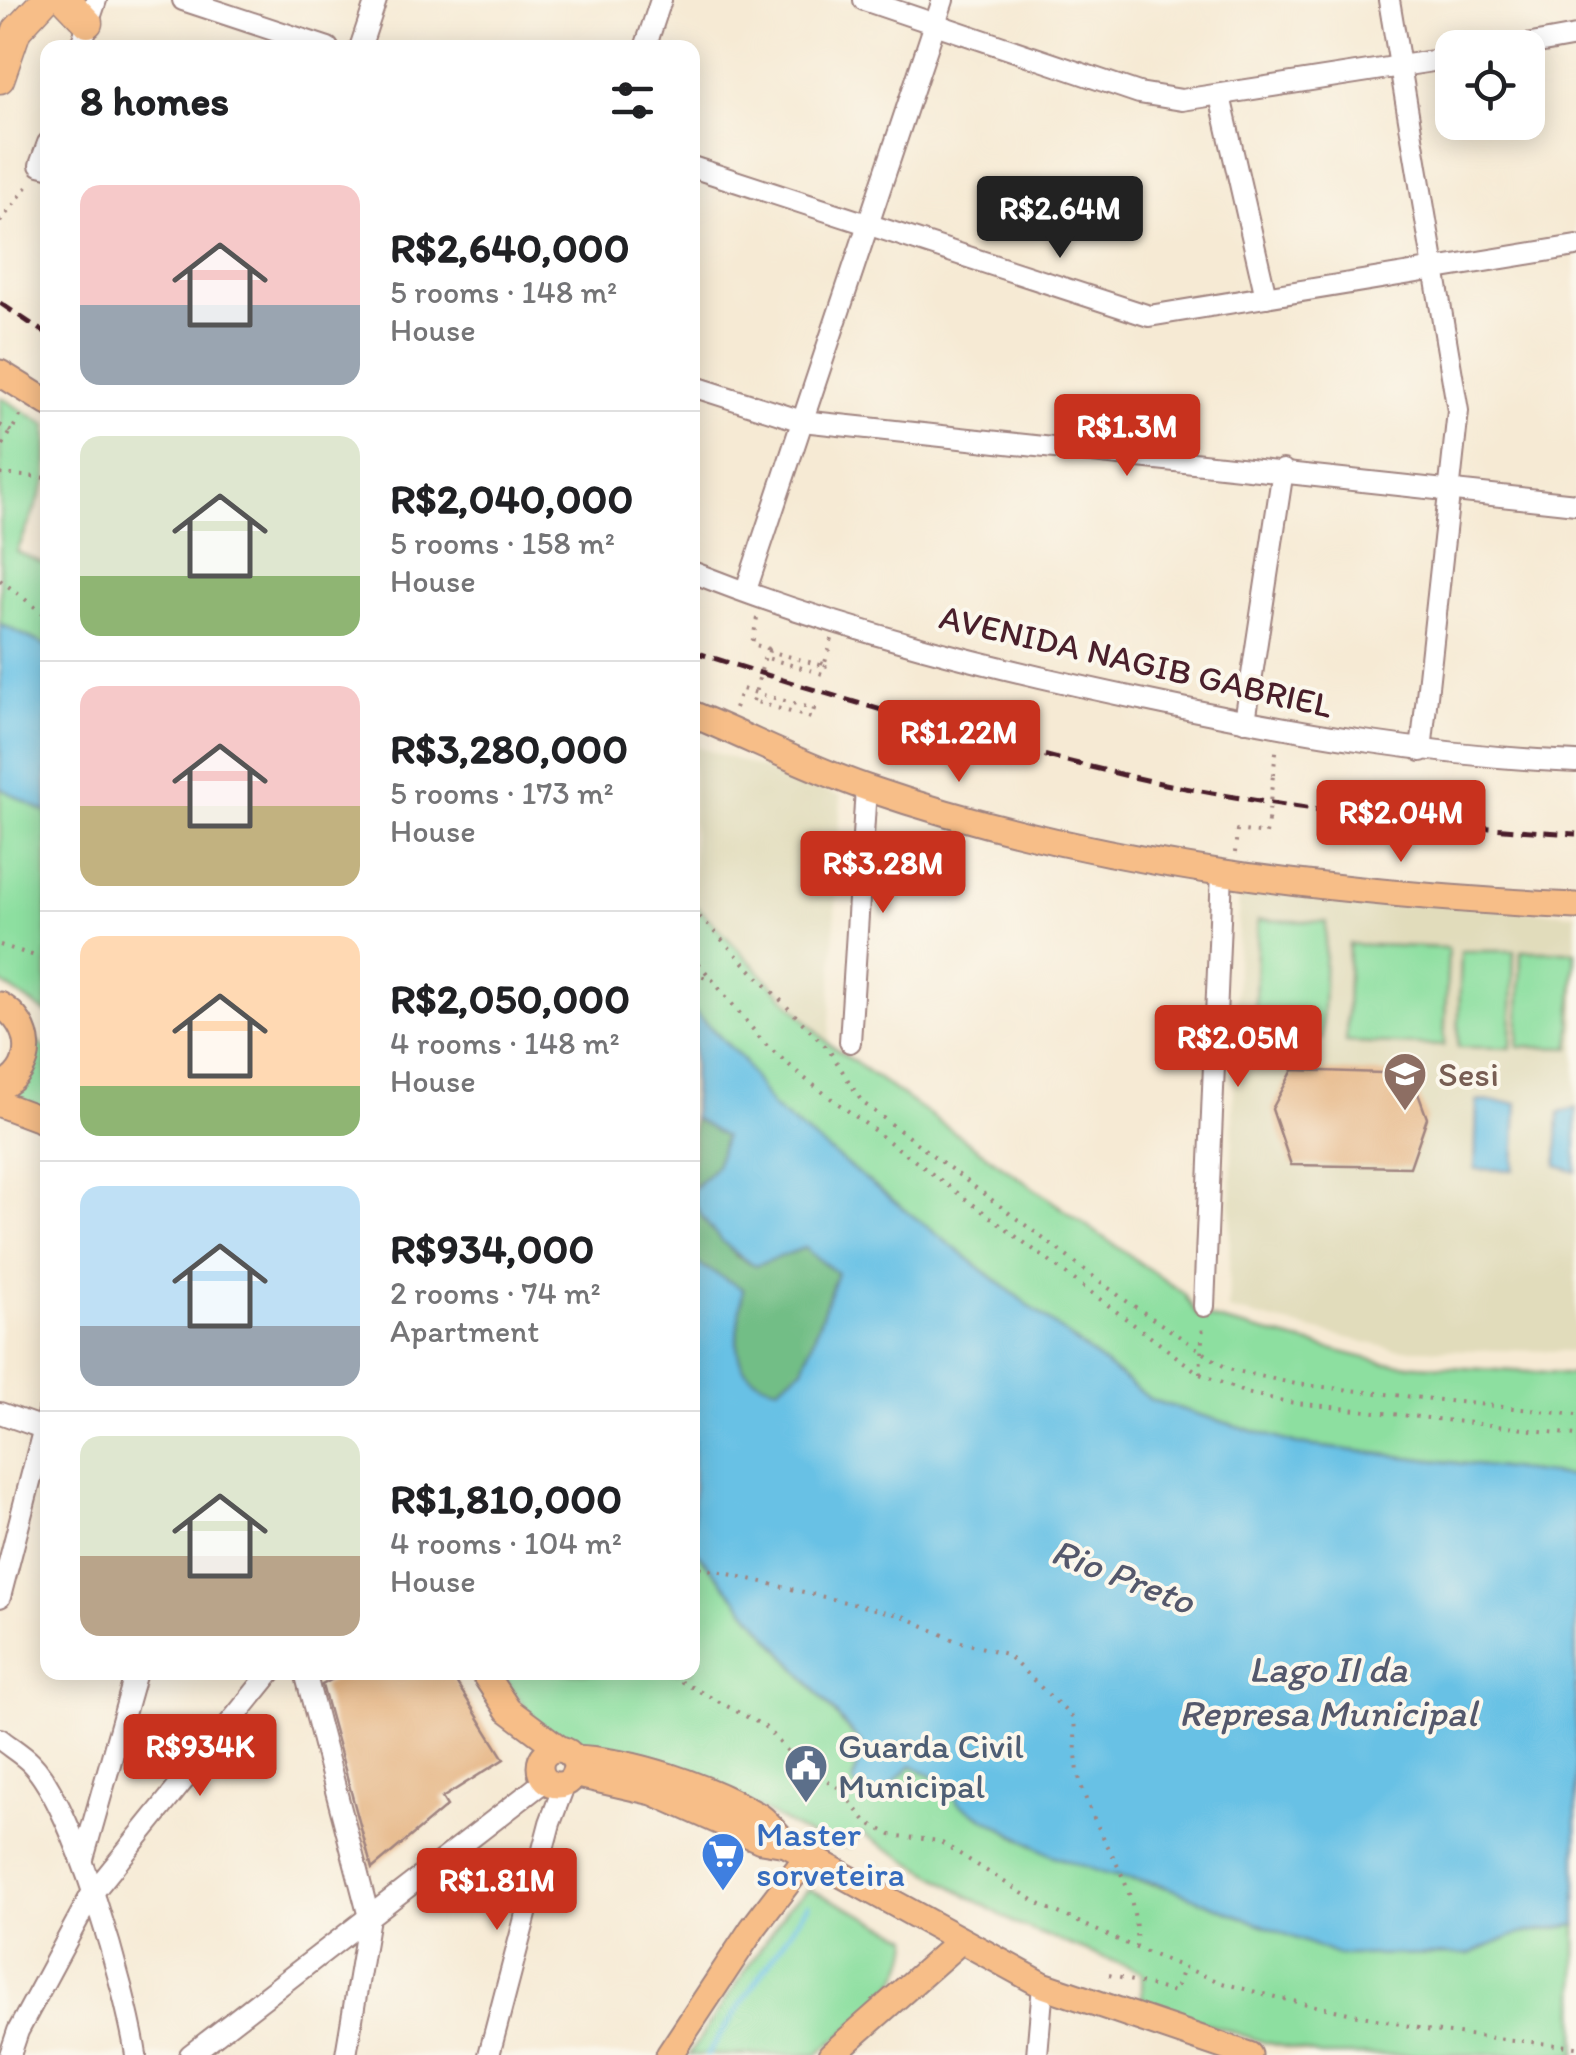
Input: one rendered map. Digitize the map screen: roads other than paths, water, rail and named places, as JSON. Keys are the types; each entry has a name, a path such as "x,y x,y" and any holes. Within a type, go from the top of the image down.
{"highway":[{"path":"0,79 17,30 45,0"},
{"path":"66,0 88,24"}],"main road":[{"path":"0,373 40,398"},
{"path":"700,717 866,788 1028,833 1222,872 1354,888 1576,906"},
{"path":"6,1008 40,1030"},
{"path":"0,1087 17,1076 28,1050 22,1023 6,1008"},
{"path":"0,1104 40,1119"},
{"path":"489,1680 508,1710 558,1770 653,1792 761,1840 797,1850 959,1942 1043,1984 1249,2055"},
{"path":"669,2055 753,1928 797,1850"},
{"path":"831,2055 959,1942"}],"street":[{"path":"182,0 304,40"},
{"path":"363,40 376,0"},
{"path":"648,40 662,0"},
{"path":"864,0 1139,93 1182,100 1435,61"},
{"path":"746,590 942,0"},
{"path":"1389,0 1458,411 1421,751"},
{"path":"1545,42 1576,36"},
{"path":"1220,96 1266,298"},
{"path":"700,169 1149,316 1576,246"},
{"path":"700,389 802,421 1576,504"},
{"path":"1246,721 1283,470"},
{"name":"AVENIDA NAGIB GABRIEL","path":"700,575 1006,670 1279,730 1421,751 1576,762"},
{"path":"850,1042 866,788"},
{"path":"1204,1306 1222,872"},
{"path":"0,1413 40,1423"},
{"path":"0,1597 40,1447"},
{"path":"83,1858 134,1680"},
{"path":"10,2055 18,2031 90,1895 265,1680"},
{"path":"307,1680 369,1916 346,2055"},
{"path":"0,1739 33,1765 83,1858 90,1895 131,2021 136,2055"},
{"path":"190,2055 558,1770"},
{"path":"489,2055 550,1823 558,1770"},
{"path":"1037,2055 1043,1984"}],"water":[{"path":"0,624 40,643 40,809 0,788"},
{"name":"Lago II da Represa Municipal","path":"700,1017 742,1059 772,1107 1151,1400 1296,1444 1576,1477 1576,1925 1521,1933 1469,1954 1338,1955 1159,1884 1106,1874 1051,1855 958,1803 950,1786 912,1765 878,1799 853,1784 862,1745 700,1555 700,1265 743,1289 737,1336 741,1363 760,1382 778,1387 803,1368 837,1273 804,1248 755,1266 706,1222 700,1213 700,1182 716,1166 724,1137 700,1122"},
{"path":"1477,1101 1517,1103 1514,1170 1475,1169"},
{"path":"1576,1108 1576,1172 1557,1166 1559,1113"}],"waterway":[{"path":"707,2055 808,1905"}],"railway":[{"path":"0,303 40,330"},
{"path":"700,653 961,733 1178,787 1348,814 1576,834"}],"place":[{"name":"Sesi","path":"1405,1112"},
{"name":"Guarda Civil Municipal","path":"806,1804"},
{"name":"Master sorveteira","path":"723,1892"}],"water label":[{"name":"Rio Preto","path":"1123,1576"}]}
